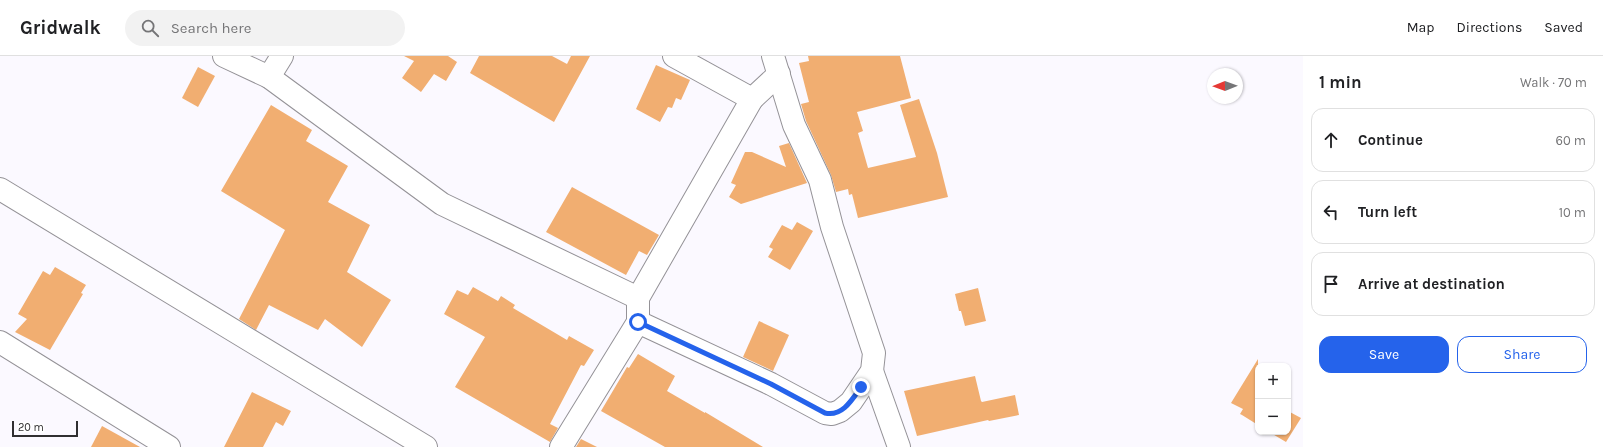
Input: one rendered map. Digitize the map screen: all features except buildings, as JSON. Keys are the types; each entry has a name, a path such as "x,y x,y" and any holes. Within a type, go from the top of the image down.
{"street":[{"path":"224,56 269,77 442,204 638,298"},
{"path":"269,77 282,56"},
{"path":"674,56 752,99"},
{"path":"561,447 638,322 638,298 752,99 776,65"},
{"path":"776,65 794,126 820,180 832,227 874,353 872,371 899,447"},
{"path":"0,189 426,447"},
{"path":"638,322 771,384 825,413 832,414 840,411 851,402 872,371"},
{"path":"0,342 169,447"}],"route":[{"path":"638,322 771,384 825,413 832,414 840,411 851,402 861,387"}]}
